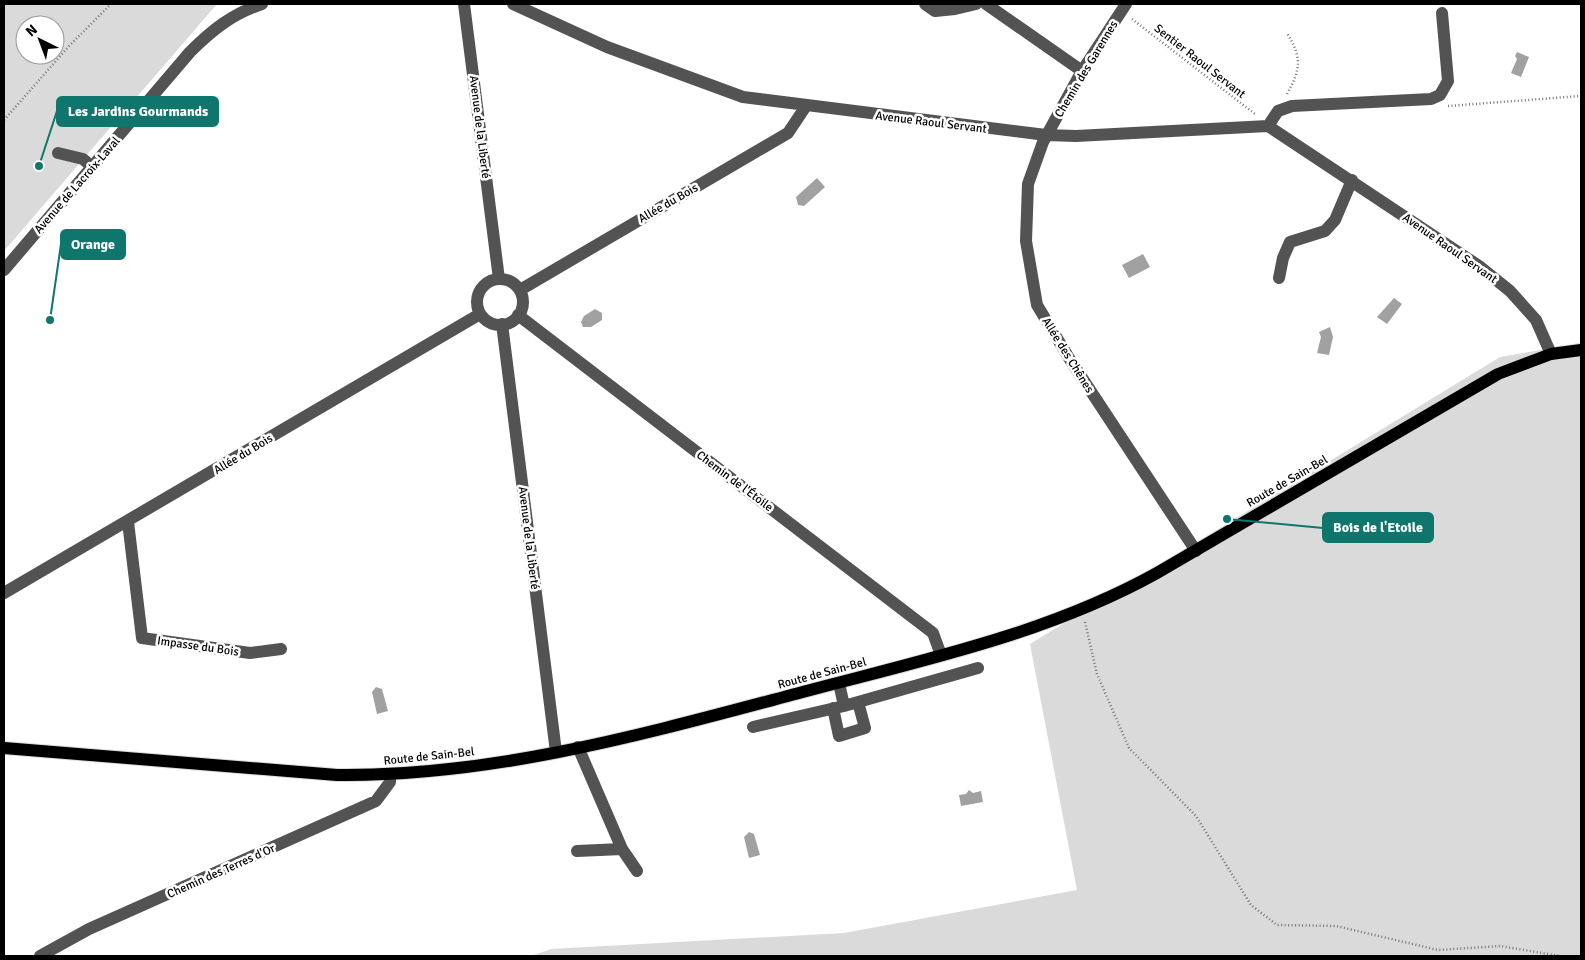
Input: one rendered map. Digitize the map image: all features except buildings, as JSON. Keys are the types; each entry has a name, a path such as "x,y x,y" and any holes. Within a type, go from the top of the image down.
{"main road":[{"name":"Route de Sain-Bel","path":"4,748 337,775 390,776 556,752 658,729 941,656 1045,623 1114,596 1196,551 1498,374 1551,354 1581,350"}],"street":[{"name":"Avenue de Lacroix-Laval","path":"4,270 190,52 214,29 241,11 262,4"},
{"name":"Avenue de la Liberté","path":"464,4 499,279"},
{"name":"Avenue Raoul Servant","path":"514,4 606,47 743,97 1046,135 1076,136 1268,126 1479,266 1510,291 1536,320 1551,354"},
{"path":"925,4 935,11 976,4"},
{"path":"986,4 1082,71"},
{"name":"Chemin des Garennes","path":"1046,135 1082,71 1124,7"},
{"path":"1268,126 1278,111 1292,106 1431,99 1440,95 1448,81 1442,13"},
{"name":"Allée du Bois","path":"520,290 788,133 806,106"},
{"name":"Allée des Chênes","path":"1046,135 1028,184 1026,241 1037,305 1069,358 1196,551"},
{"path":"58,153 83,159 92,167"},
{"path":"1279,278 1290,242 1325,231 1335,220 1352,180"},
{"path":"499,279 511,282 520,290 523,303 518,315 511,322 502,324 490,322 480,314 478,306 480,291 491,281 499,279"},
{"name":"Allée du Bois","path":"4,593 480,314"},
{"name":"Chemin de l'Étoile","path":"518,315 933,633 941,656"},
{"name":"Avenue de la Liberté","path":"502,324 556,752"},
{"name":"Impasse du Bois","path":"128,522 142,638 250,653 281,649"},
{"path":"753,727 858,702 978,668"},
{"path":"839,683 839,736 865,728 858,702"},
{"path":"578,747 622,849 637,871"},
{"name":"Chemin des Terres d'Or","path":"40,956 89,930 376,802 390,782 390,776"},
{"path":"578,851 622,849"}],"path":[{"path":"4,120 70,45 111,4"},
{"name":"Sentier Raoul Servant","path":"1124,7 1268,126"},
{"path":"1278,111 1297,75 1299,61 1296,48 1287,33"},
{"path":"1084,618 1098,674 1129,748 1196,816 1251,905 1276,926 1336,926 1438,950 1500,946 1560,956"}],"shaded area":[{"path":"4,4 217,4 4,251"},
{"path":"1517,52 1529,57 1521,77 1511,73 1517,59 1515,56"},
{"path":"817,178 825,187 804,206 798,205 796,197"},
{"path":"1143,254 1150,267 1129,278 1122,265"},
{"path":"1394,298 1402,304 1387,324 1377,317"},
{"path":"595,309 602,313 602,320 591,327 583,327 581,322 584,316"},
{"path":"1330,327 1333,337 1329,355 1317,353 1321,337 1319,332"},
{"path":"1581,343 1581,956 531,956 551,949 844,933 1077,890 1030,644 1500,357"},
{"path":"376,687 382,689 388,711 377,714 372,692"},
{"path":"969,790 973,793 981,791 983,802 961,806 959,795 966,794"},
{"path":"749,832 754,834 760,855 749,858 744,837"}],"place":[{"name":"Les Jardins Gourmands","path":"39,166"},
{"name":"Orange","path":"50,320"},
{"name":"Bois de l'Etoile","path":"1227,519"}]}
